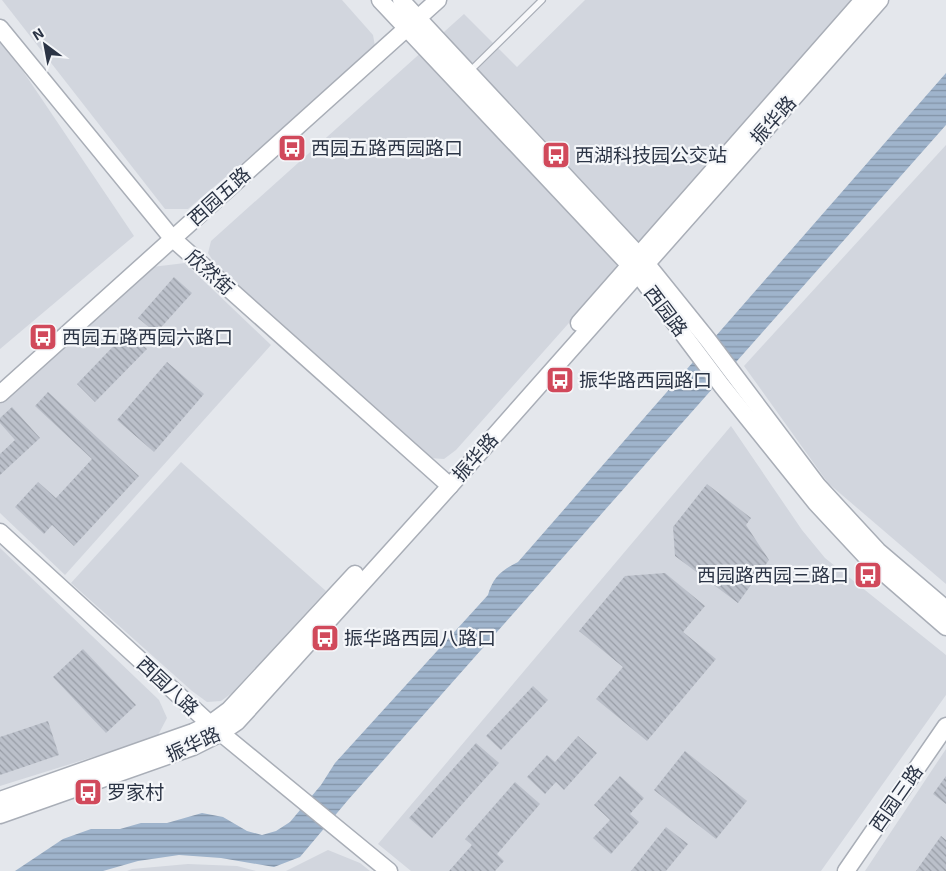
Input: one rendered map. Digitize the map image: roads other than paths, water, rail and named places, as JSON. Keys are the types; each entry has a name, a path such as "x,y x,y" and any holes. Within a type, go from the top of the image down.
{"main road":[{"name":"西园路","path":"380,0 469,72 638,264 695,351 816,503 870,561 946,626"},
{"name":"西园路","path":"401,0 412,24 708,340 818,486 878,551 946,609"},
{"name":"西园五路","path":"0,394 438,0"},
{"name":"振华路","path":"0,800 193,732 215,729 236,722 638,264 863,0"},
{"name":"振华路","path":"638,264 880,0"},
{"name":"欣然街","path":"0,28 172,238 446,482"},
{"name":"西园八路","path":"0,532 215,729 389,871"},
{"name":"西园三路","path":"846,871 946,726"},
{"name":"振华路","path":"0,815 193,747 215,729"}],"lane":[{"path":"469,72 542,0"}],"water":[{"path":"946,73 946,125 348,800 300,857 274,867 221,858 179,855 138,861 103,871 15,871 63,839 91,829 120,829 141,823 167,823 202,813 223,817 247,831 262,835 276,831 290,822 321,785 335,763 488,595 499,575 518,562"}],"place":[{"name":"西园五路西园路口","path":"292,148"},
{"name":"西湖科技园公交站","path":"556,155"},
{"name":"西园五路西园六路口","path":"43,337"},
{"name":"振华路西园路口","path":"560,380"},
{"name":"西园路西园三路口","path":"868,575"},
{"name":"振华路西园八路口","path":"325,638"},
{"name":"罗家村","path":"88,792"}]}
